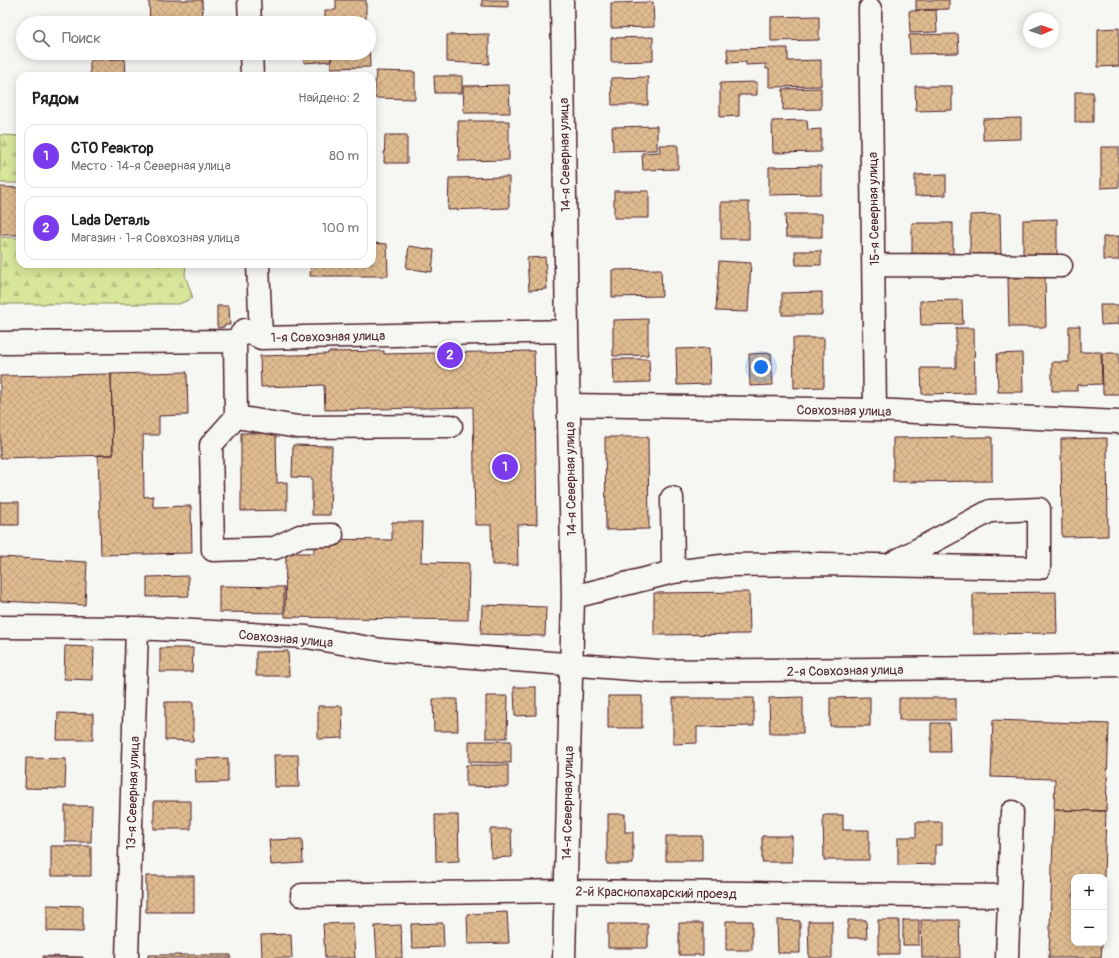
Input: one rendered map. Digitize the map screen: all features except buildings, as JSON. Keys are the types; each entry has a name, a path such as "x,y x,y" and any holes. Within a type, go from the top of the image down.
{"street":[{"path":"249,0 250,16"},
{"name":"14-я Северная улица","path":"562,0 566,330 573,597 564,958"},
{"name":"15-я Северная улица","path":"870,9 875,410"},
{"path":"251,60 252,72"},
{"path":"874,265 1061,266"},
{"path":"258,268 261,338"},
{"name":"1-я Совхозная улица","path":"235,341 245,330 261,338 566,330"},
{"path":"0,343 235,341 236,417 211,445 213,550 275,548 300,536 332,535"},
{"name":"Совхозная улица","path":"569,405 875,410 1119,422"},
{"path":"236,417 298,427 451,426"},
{"path":"672,498 673,572"},
{"path":"573,597 673,572 730,565 821,564 1039,568 1039,509 990,511 889,565"},
{"name":"Совхозная улица","path":"0,627 137,628 307,637 381,650 571,665"},
{"name":"13-я Северная улица","path":"127,958 137,628"},
{"name":"2-я Совхозная улица","path":"571,665 658,672 1119,665"},
{"path":"1007,958 1012,812"},
{"name":"2-й Краснопахарский проезд","path":"302,895 566,891 1009,896"}],"green space":[{"path":"0,135 16,136 16,183 0,183"},
{"path":"0,237 16,238 16,268 186,268 185,275 193,298 179,304 0,304"}],"place":[{"name":"Lada Dеталь","path":"450,355"},
{"name":"СТО Реактор","path":"505,467"}]}
